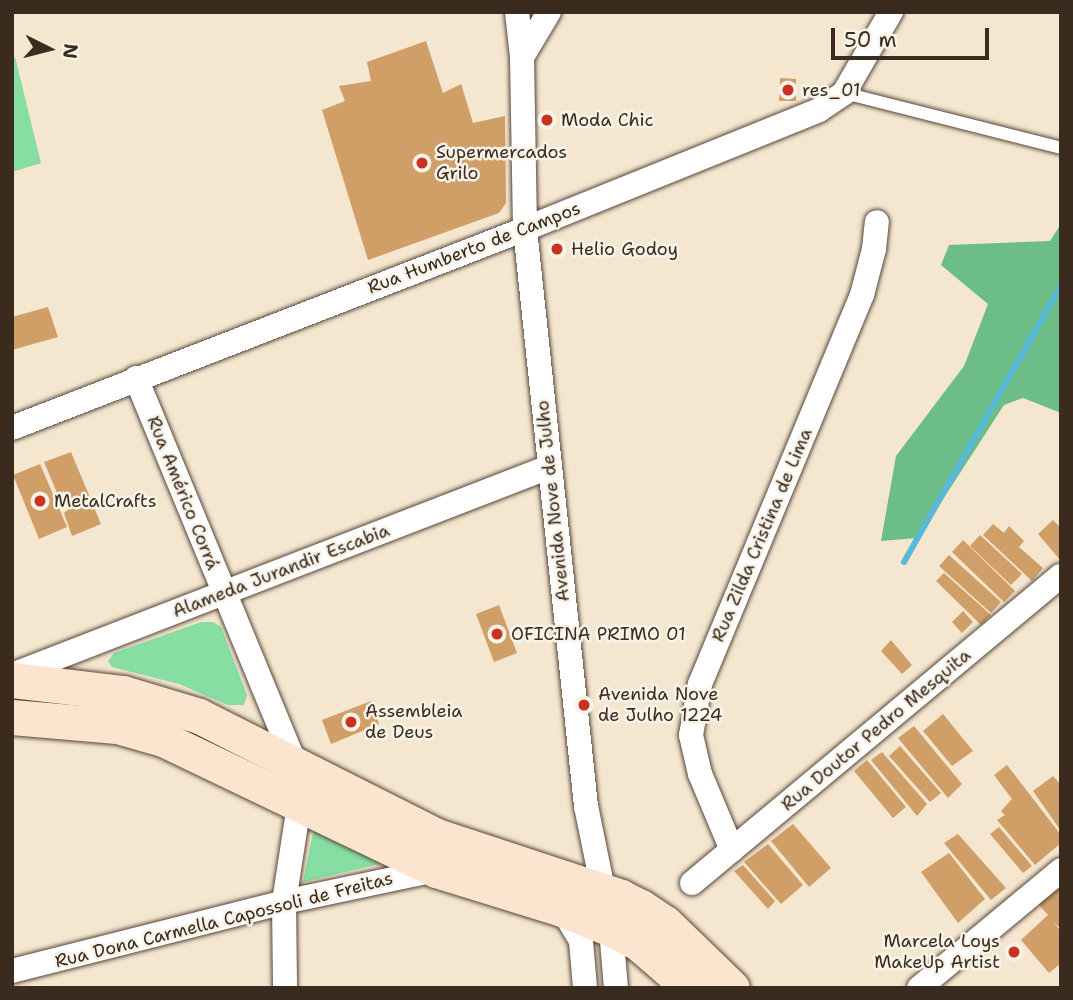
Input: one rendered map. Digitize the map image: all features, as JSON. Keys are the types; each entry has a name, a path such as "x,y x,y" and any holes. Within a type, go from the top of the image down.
{"main road":[{"path":"12,677 154,701 199,716 295,762 437,836 605,892 641,907 665,923 732,988"},
{"path":"12,717 117,726 163,739 436,870 562,909 611,929 637,943 690,988"}],"street":[{"path":"518,16 548,12"},
{"path":"522,57 548,12"},
{"name":"Rua Humberto de Campos","path":"12,428 525,229 819,110 844,93 891,12"},
{"name":"Avenida Nove de Julho","path":"518,16 522,57 525,229 586,806 605,892 616,988"},
{"name":"Rua Zilda Cristina de Lima","path":"732,850 700,774 691,735 700,684 862,295 874,249 877,222"},
{"name":"Rua Américo Corrá","path":"136,378 295,762 299,805 284,902 285,988"},
{"name":"Alameda Jurandir Escabia","path":"12,677 549,467"},
{"name":"Rua Doutor Pedro Mesquita","path":"692,883 1061,576"},
{"name":"Rua Dona Carmella Capossoli de Freitas","path":"12,971 284,902 436,870"},
{"path":"919,988 1061,870"},
{"path":"562,909 581,941 585,988"}],"lane":[{"path":"844,93 1060,148"}],"green space":[{"path":"15,57 41,163 12,172 12,58"},
{"path":"1061,224 1061,413 1023,398 1004,405 918,538 881,541 896,456 964,366 988,304 941,265 949,245 1050,241"},
{"path":"201,622 213,622 221,627 247,695 244,705 228,705 179,684 112,667 108,661 114,653"},
{"path":"314,828 379,861 380,864 303,882"}],"building":[{"name":"Supermercados Grilo","path":"426,41 443,93 461,84 473,123 505,116 506,203 499,213 368,260 322,110 345,101 339,86 371,81 367,62"},
{"name":"res_01","path":"780,78 796,79 796,101 779,101"},
{"path":"48,307 58,337 12,350 12,317"},
{"path":"71,452 101,524 72,536 64,513 69,509 61,492 57,493 44,462"},
{"name":"MetalCrafts","path":"40,464 67,527 39,539 13,475"},
{"path":"1053,520 1061,528 1061,561 1038,534"},
{"path":"993,524 1004,533 1009,526 1024,541 1019,547 1043,568 1032,581 983,535"},
{"path":"980,535 1022,574 1011,585 970,546"},
{"path":"963,540 1015,591 1004,602 952,552"},
{"path":"949,555 1001,602 991,613 939,566"},
{"path":"944,573 991,615 981,625 936,581"},
{"name":"OFICINA PRIMO 01","path":"499,605 517,653 494,662 476,614"},
{"path":"963,611 973,622 962,633 952,622"},
{"path":"891,640 912,665 902,674 881,651"},
{"name":"Assembleia de Deus","path":"371,701 379,724 331,744 322,720"},
{"path":"943,714 973,751 952,766 923,731"},
{"path":"914,726 962,784 948,798 898,738"},
{"path":"900,746 941,793 930,802 889,756"},
{"path":"882,752 927,804 917,816 871,760"},
{"path":"867,760 906,807 893,818 854,771"},
{"path":"1007,765 1061,835 1061,843 1035,865 997,820 1005,815 1001,811 1012,799 994,775"},
{"path":"1053,776 1061,785 1061,831 1033,791"},
{"path":"793,824 831,868 809,887 771,841"},
{"path":"999,827 1032,866 1023,873 990,834"},
{"path":"958,834 1006,888 991,900 944,843"},
{"path":"768,844 803,885 781,904 744,862"},
{"path":"949,853 985,899 958,923 921,872"},
{"path":"743,865 775,901 768,909 734,871"},
{"path":"1061,882 1061,929 1053,922 1061,931 1061,963 1049,973 1021,940 1048,915 1037,903"}],"waterway":[{"path":"904,562 1061,286"}],"place":[{"name":"res_01","path":"788,90"},
{"name":"Moda Chic","path":"547,120"},
{"name":"Supermercados Grilo","path":"422,163"},
{"name":"Helio Godoy","path":"557,249"},
{"name":"MetalCrafts","path":"40,501"},
{"name":"OFICINA PRIMO 01","path":"497,634"},
{"name":"Avenida Nove de Julho 1224","path":"584,705"},
{"name":"Assembleia de Deus","path":"351,722"},
{"name":"Marcela Loys MakeUp Artist","path":"1014,952"}]}
